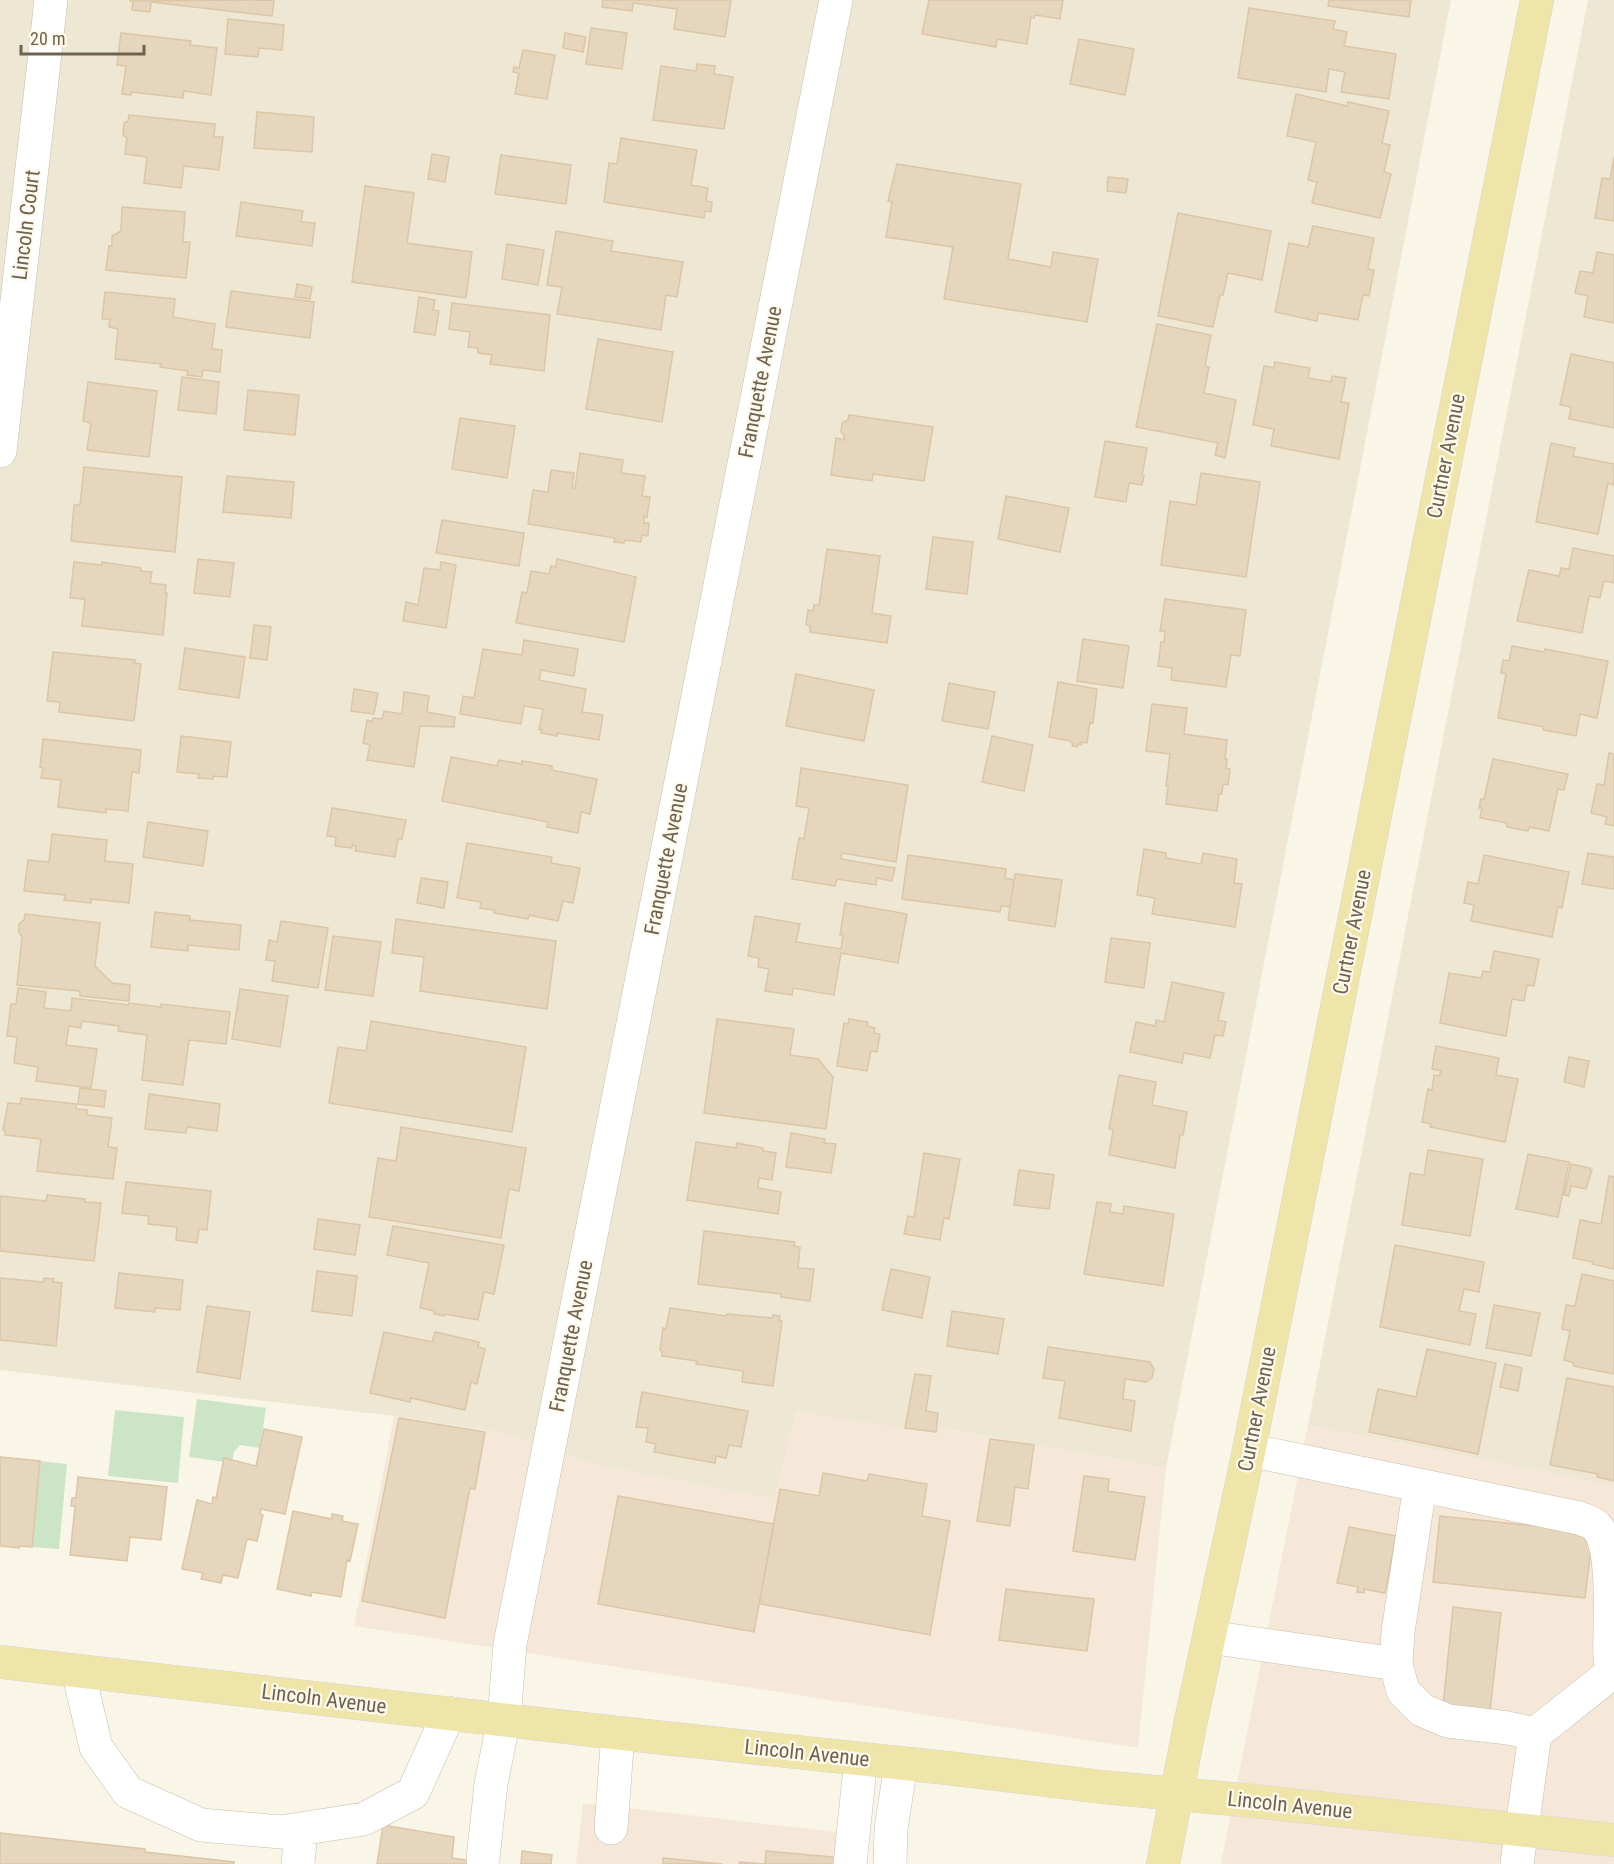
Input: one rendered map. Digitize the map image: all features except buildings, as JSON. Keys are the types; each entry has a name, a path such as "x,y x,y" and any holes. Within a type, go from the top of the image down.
{"main road":[{"name":"Curtner Avenue","path":"1163,1864 1249,1450 1537,0"},
{"name":"Lincoln Avenue","path":"0,1662 1102,1787 1614,1840"}],"street":[{"name":"Lincoln Court","path":"0,451 51,0"},
{"name":"Franquette Avenue","path":"483,1859 491,1784 504,1719 510,1644 836,0"},
{"path":"1249,1450 1580,1518 1596,1526 1603,1538 1608,1556 1610,1658 1613,1672 1535,1734 1517,1864"},
{"path":"1420,1486 1398,1632 1396,1664 1403,1691 1422,1710 1448,1721 1508,1728 1535,1734"},
{"path":"1209,1637 1396,1664"},
{"path":"78,1671 96,1747 128,1792 201,1825 281,1832 364,1819 413,1793 449,1713"},
{"path":"611,1828 618,1733"},
{"path":"850,1864 861,1759"},
{"path":"890,1864 891,1829 901,1764"},
{"path":"298,1864 301,1829"}],"shaded area":[{"path":"0,0 1451,0 1166,1468 940,1428 939,1434 796,1412 774,1499 595,1465 503,1433 394,1416 0,1370"},
{"path":"1588,0 1614,0 1614,1486 1308,1425"},
{"path":"796,1411 938,1434 939,1428 1166,1468 1138,1748 354,1626 394,1416 503,1433 595,1465 774,1499"},
{"path":"1308,1425 1614,1486 1614,1864 1221,1864"},
{"path":"583,1803 863,1835 859,1864 576,1864"}],"green space":[{"path":"197,1399 266,1408 260,1448 240,1445 234,1452 232,1463 189,1457"},
{"path":"115,1410 184,1417 178,1483 108,1476"},
{"path":"40,1461 67,1464 59,1549 32,1547"}]}
